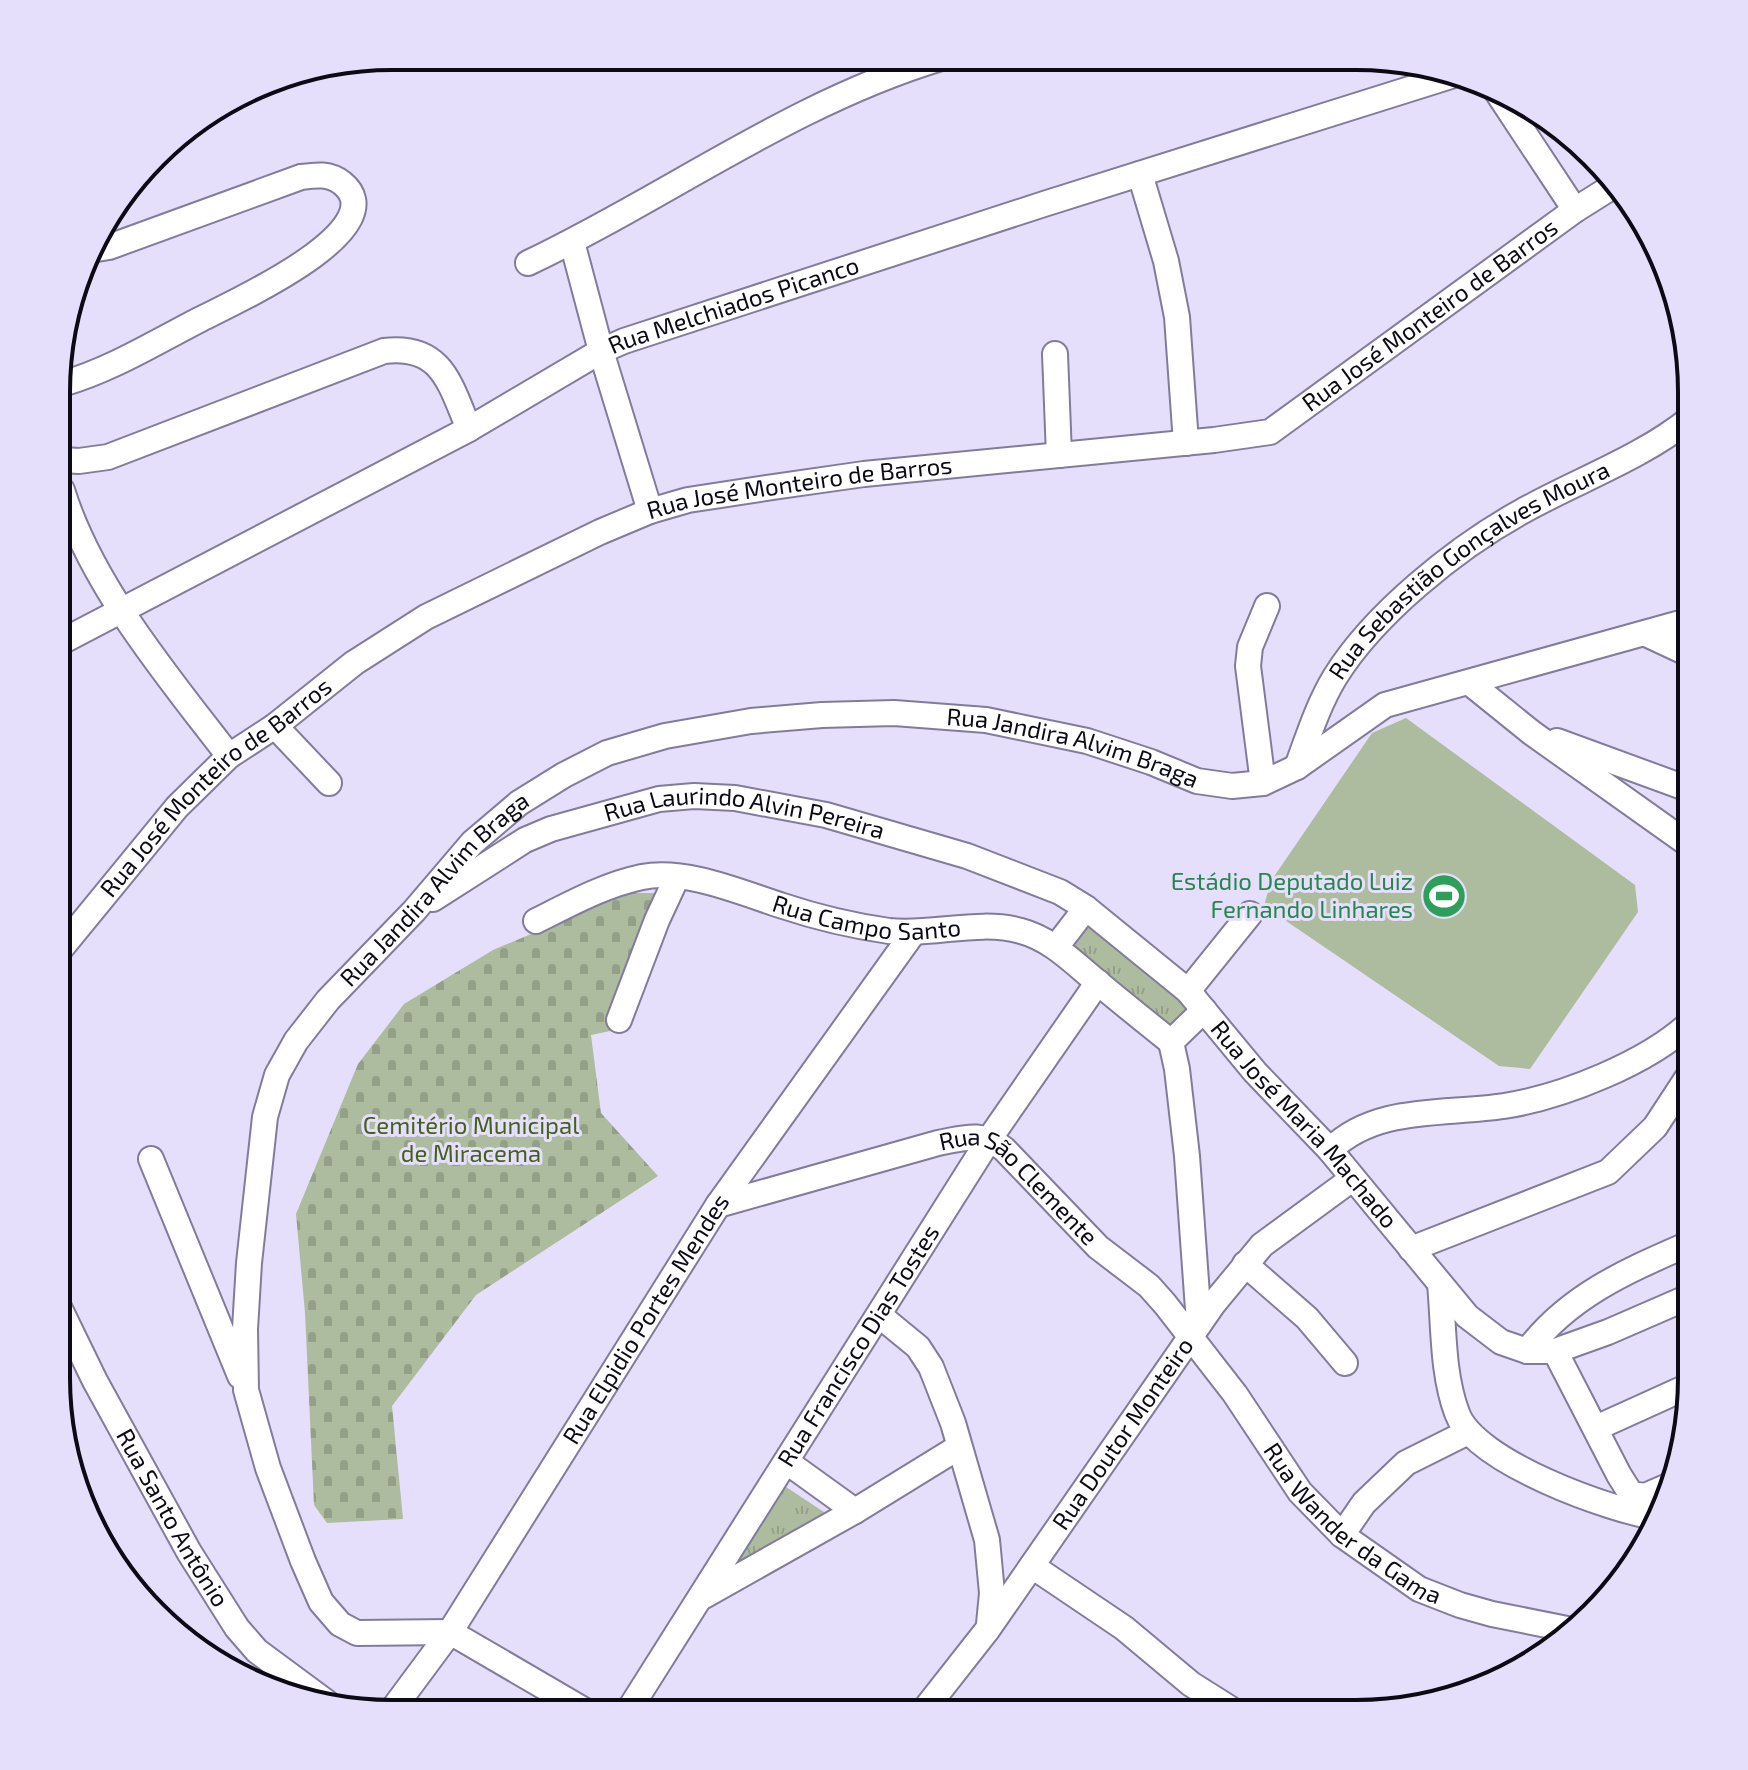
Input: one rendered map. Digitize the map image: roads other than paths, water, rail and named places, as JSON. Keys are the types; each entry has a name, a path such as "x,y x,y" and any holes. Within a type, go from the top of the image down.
{"street":[{"path":"528,263 572,242 765,132 833,98 902,70"},
{"name":"Rua Melchiados Picanco","path":"70,637 469,429 601,351 704,313 1437,80"},
{"path":"1507,108 1575,210"},
{"path":"71,381 110,366 276,281 336,237 349,219 352,203 348,189 336,179 319,174 301,177 104,248"},
{"path":"1140,174 1166,261 1177,317 1186,443"},
{"name":"Rua José Monteiro de Barros","path":"70,938 177,807 229,756 275,726 354,663 426,617 650,511 688,500 864,474 1254,435 1277,427 1607,190"},
{"path":"572,242 601,351 650,511"},
{"path":"70,460 108,457 384,351 405,349 424,354 438,366 452,387 469,429"},
{"path":"1055,354 1059,455"},
{"name":"Rua Sebastião Gonçalves Moura","path":"1297,767 1335,677 1409,591 1468,546 1520,513 1663,440 1678,428"},
{"path":"1663,440 1678,440"},
{"path":"70,527 121,609 229,756"},
{"path":"1263,783 1248,666 1250,647 1267,606"},
{"name":"Rua Jandira Alvim Braga","path":"450,1632 357,1633 340,1624 321,1602 268,1468 246,1390 245,1329 249,1263 265,1117 277,1075 296,1041 328,1000 414,911 472,843 519,803 607,753 665,736 751,721 894,713 986,720 1087,741 1197,781 1232,786 1263,783 1297,767 1385,705 1678,624"},
{"path":"1646,634 1678,649"},
{"path":"1470,683 1532,733 1678,837"},
{"path":"275,726 329,783"},
{"path":"1532,733 1678,785"},
{"name":"Rua Laurindo Alvin Pereira","path":"414,911 525,840 551,829 659,799 694,796 735,798 826,815 967,856 1060,892 1086,908"},
{"name":"Rua Campo Santo","path":"536,921 614,885 645,876 677,877 726,886 787,907 864,926 913,933 943,927 1021,931 1056,947 1171,1042"},
{"path":"619,1020 677,877"},
{"path":"1056,947 1086,908"},
{"name":"Rua José Maria Machado","path":"1086,908 1196,1000 1255,1072 1330,1150 1467,1316 1490,1335 1521,1350"},
{"path":"1194,1330 1187,1156 1171,1042 1250,914"},
{"name":"Rua Elpidio Portes Mendes","path":"400,1700 450,1632 718,1205 913,933"},
{"name":"Rua Francisco Dias Tostes","path":"635,1700 990,1138 1098,982"},
{"path":"1330,1150 1344,1137 1383,1119 1547,1098 1644,1055 1678,1035"},
{"path":"1411,1249 1608,1172 1655,1127 1678,1100"},
{"name":"Rua São Clemente","path":"718,1205 938,1143 974,1137 990,1138 1098,1247 1149,1286 1194,1330"},
{"path":"151,1159 246,1390"},
{"name":"Rua Doutor Monteiro","path":"932,1700 988,1629 1194,1330 1245,1264 1262,1245 1352,1179"},
{"path":"1521,1350 1577,1301 1641,1264 1678,1248"},
{"path":"1245,1264 1307,1318 1345,1363"},
{"path":"1440,1284 1452,1394 1457,1416 1468,1432 1547,1482 1594,1502 1647,1516"},
{"path":"1521,1350 1555,1351 1678,1302"},
{"path":"879,1315 918,1347 931,1367 959,1447 987,1540 992,1593 988,1629"},
{"name":"Rua Santo Antônio","path":"70,1330 189,1552 237,1628 257,1651 309,1689"},
{"name":"Rua Wander da Gama","path":"1194,1330 1300,1492 1342,1535 1419,1589 1492,1614 1559,1627"},
{"path":"1555,1351 1631,1494 1638,1497 1658,1491"},
{"path":"1596,1428 1677,1391"},
{"path":"1342,1535 1364,1503 1406,1463 1468,1432"},
{"path":"702,1597 855,1511 959,1447"},
{"path":"787,1462 855,1511"},
{"path":"1032,1566 1124,1628 1191,1684 1216,1700"},
{"path":"450,1632 567,1700"}],"place":[{"name":"Estádio Deputado Luiz Fernando Linhares","path":"1444,896"}],"park label":[{"name":"Cemitério Municipal de Miracema","path":"471,1140"}]}
